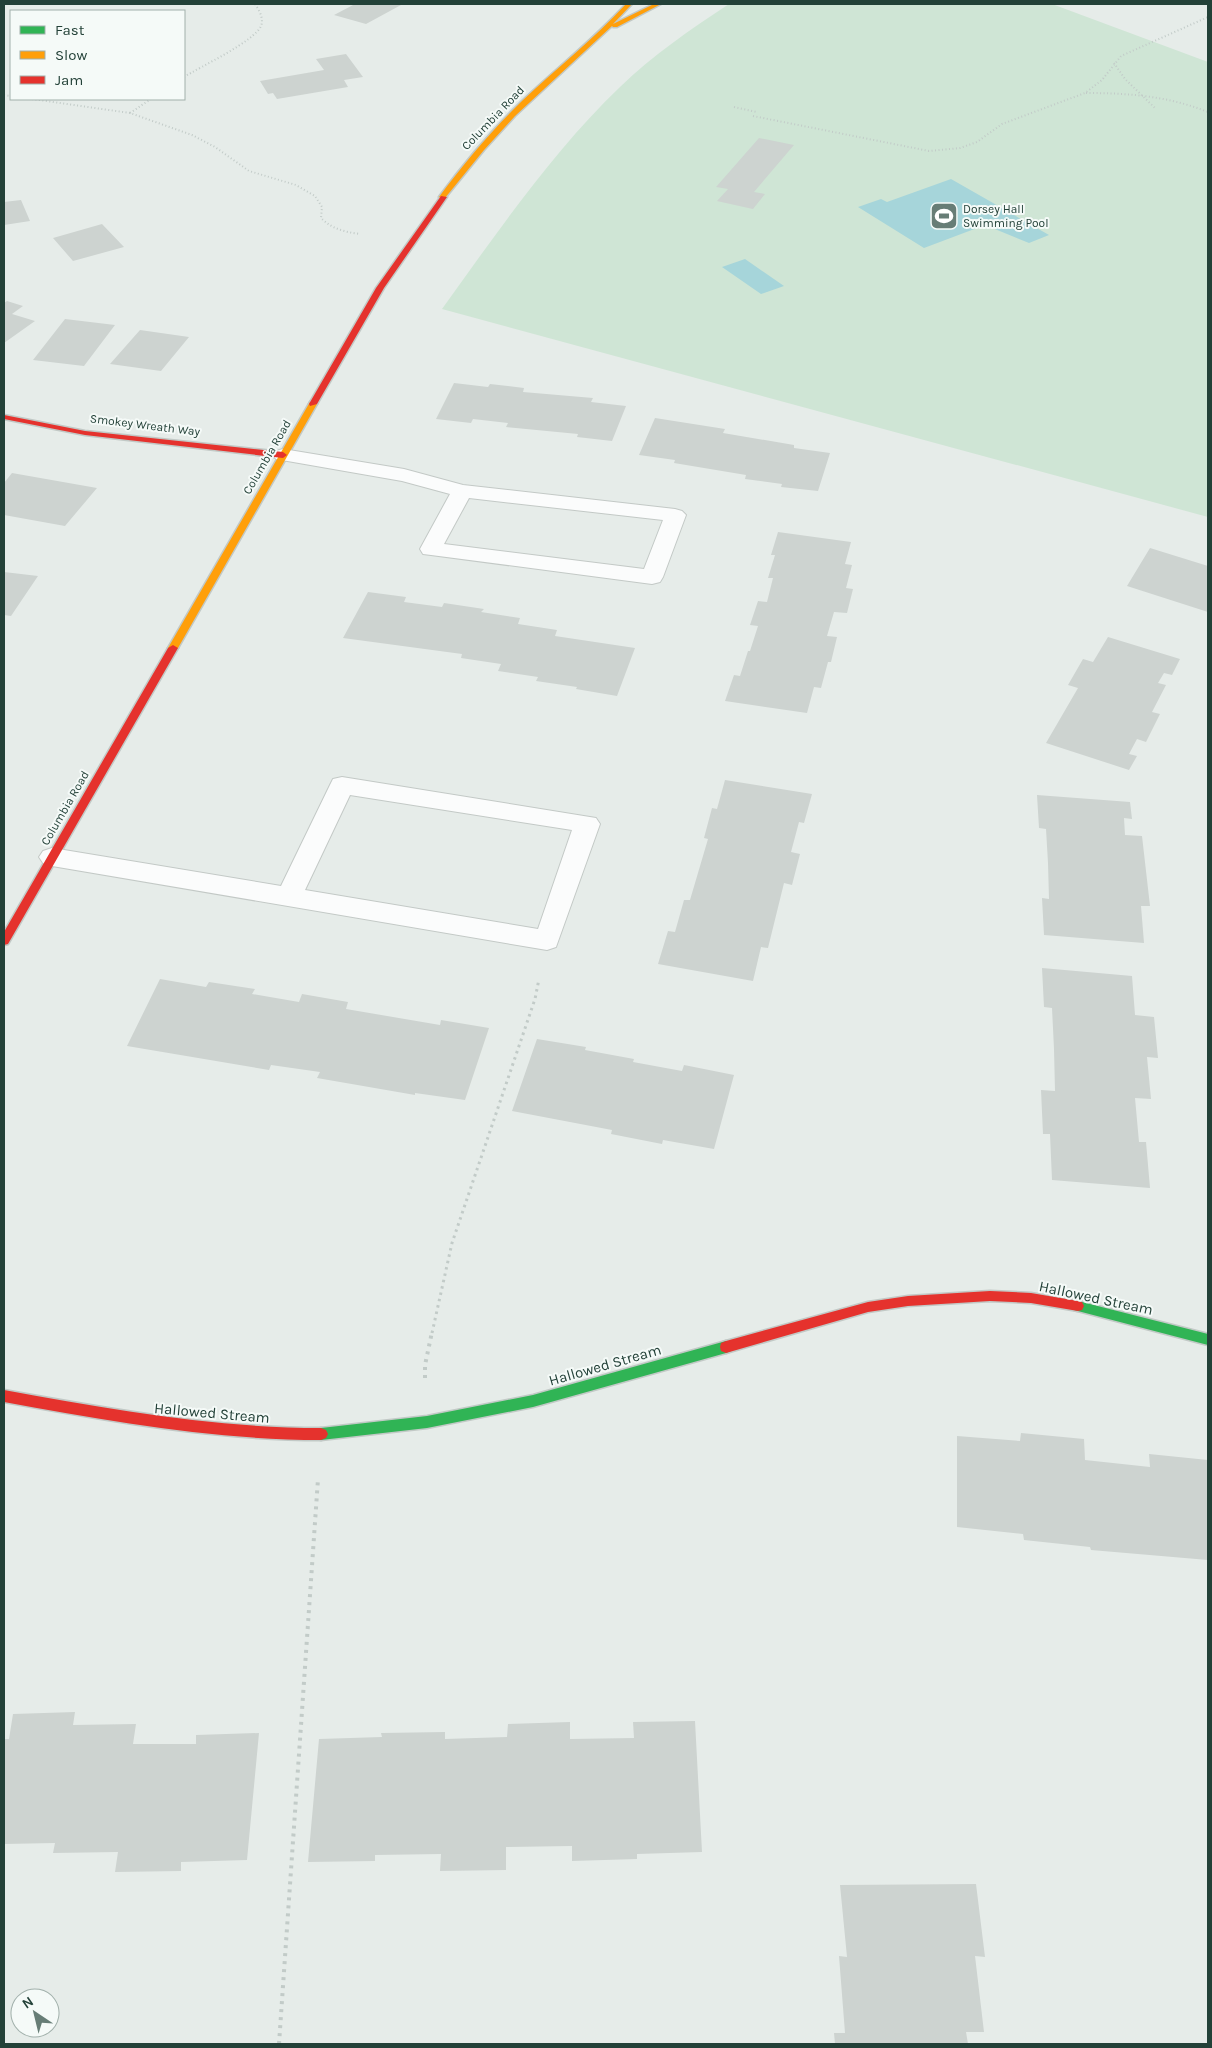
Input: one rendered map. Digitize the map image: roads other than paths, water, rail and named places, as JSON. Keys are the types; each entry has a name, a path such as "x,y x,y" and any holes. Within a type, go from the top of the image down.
{"street":[{"name":"Columbia Road","path":"4,941 380,288 463,169 522,106 609,28 630,4"},
{"name":"Columbia Road","path":"609,28 658,4"},
{"name":"Smokey Wreath Way","path":"4,417 85,432 284,455"},
{"name":"Hallowed Stream","path":"4,1396 156,1424 256,1433 320,1434 427,1422 533,1401 868,1307 919,1300 977,1297 1030,1298 1084,1307 1208,1340"}],"lane":[{"path":"284,455 404,475 462,491 675,515 652,577 431,549 462,491"},
{"path":"52,857 546,940 587,824 342,785 289,896"}],"water":[{"name":"Dorsey Hall Swimming Pool","path":"951,179 1049,235 1029,243 985,225 924,248 858,207 881,199 887,202"},
{"path":"745,259 784,286 761,294 722,267"}],"place":[{"name":"Dorsey Hall Swimming Pool","path":"944,216"}]}
